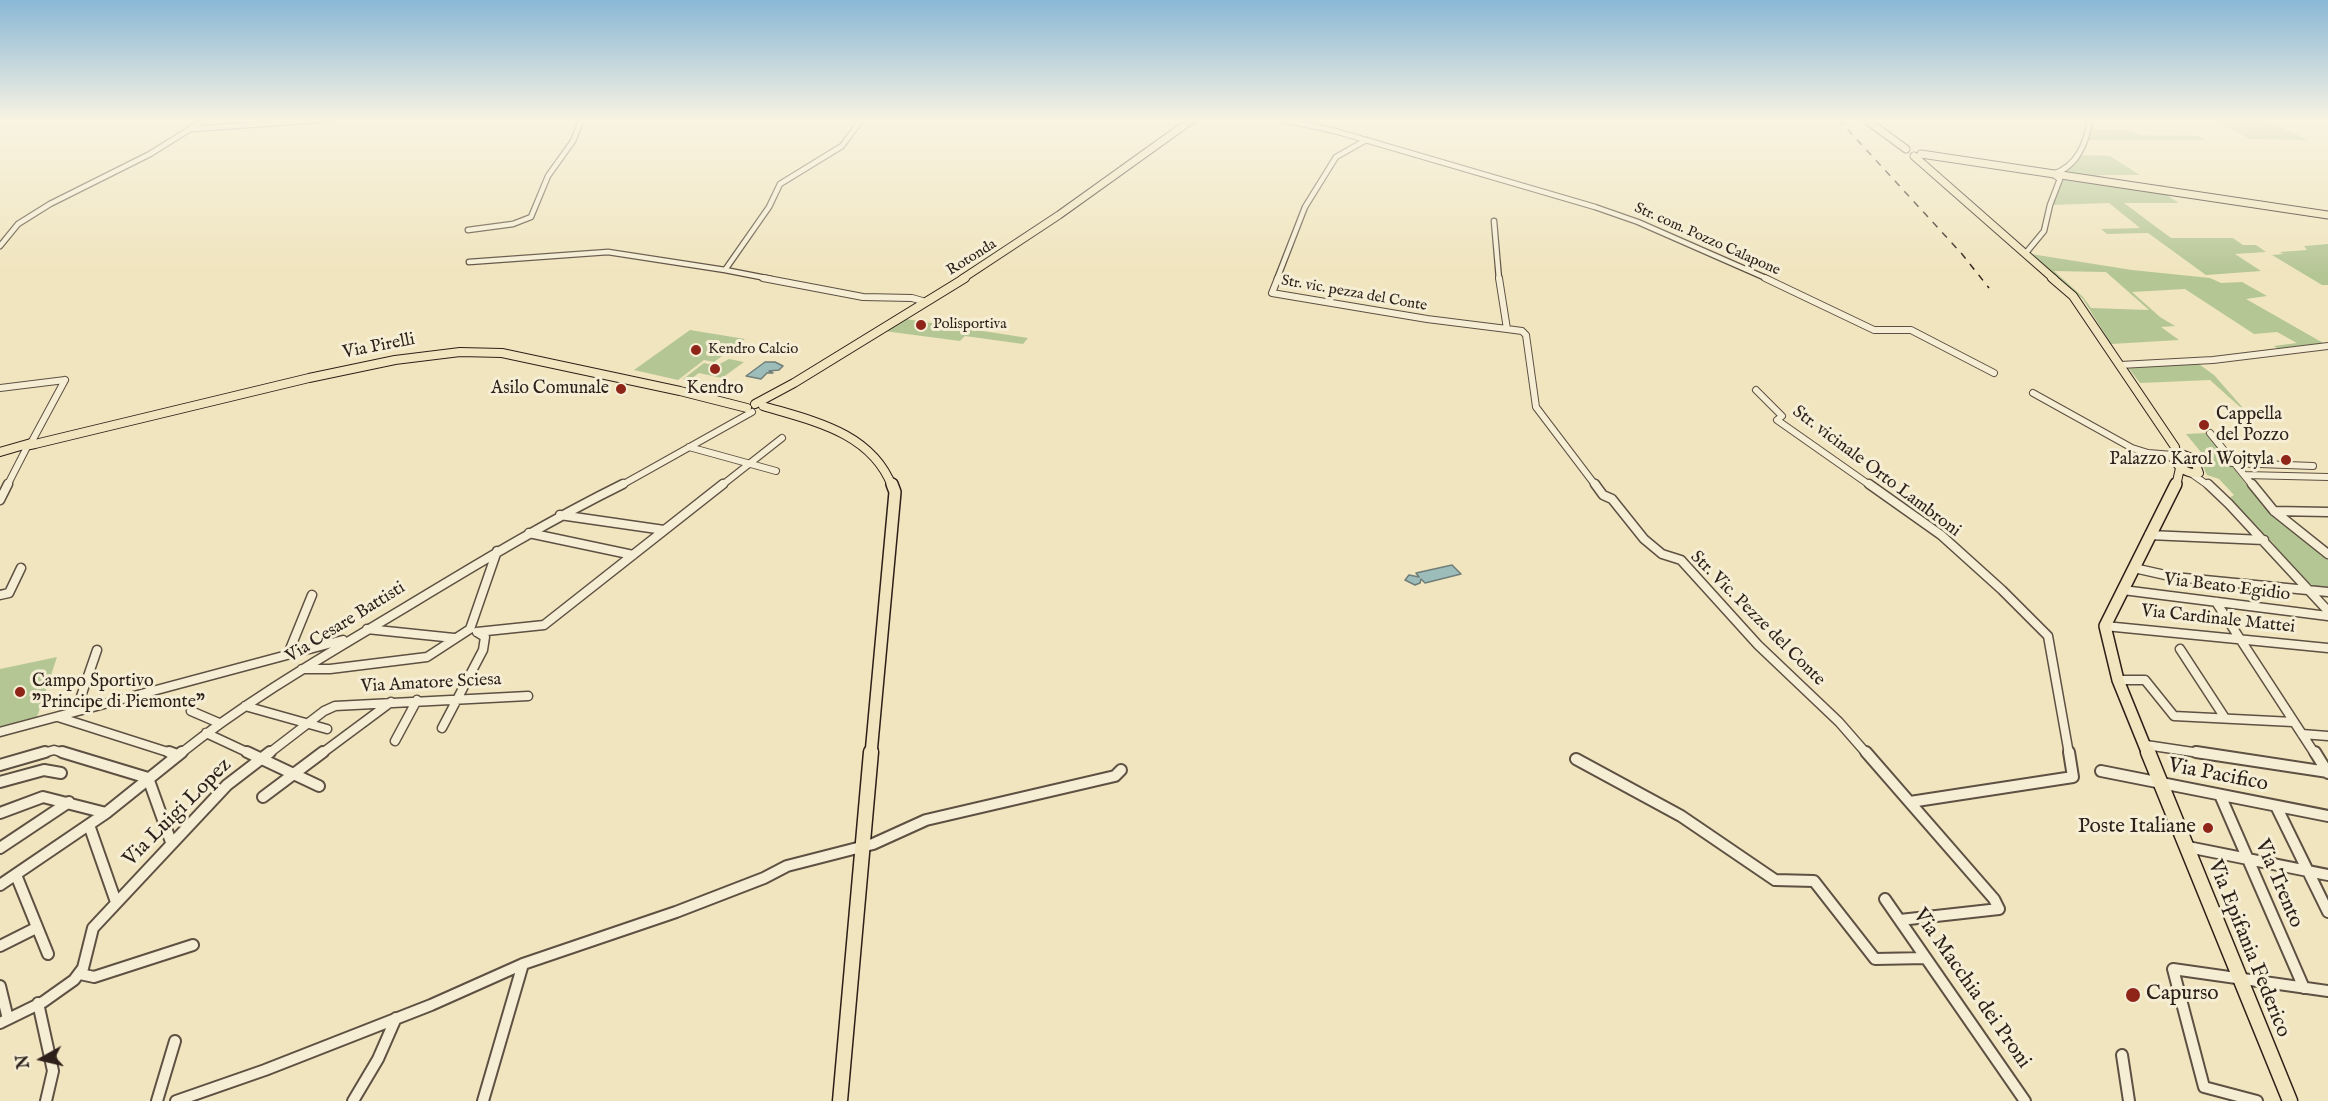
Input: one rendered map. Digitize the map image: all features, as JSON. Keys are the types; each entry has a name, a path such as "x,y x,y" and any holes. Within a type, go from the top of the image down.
{"main road":[{"name":"Rotonda","path":"755,407 821,364 1020,243 1119,170"},
{"path":"1934,170 2073,296 2175,447 2176,464 2150,535 2104,626"},
{"path":"2026,170 2328,215"},
{"name":"Via Pirelli","path":"0,452 309,378 395,360 460,352 502,353 755,407 828,425 865,446 880,461 895,492 840,1101"},
{"path":"2162,427 2188,456 2197,462 2194,473 2176,464"},
{"path":"2176,464 2188,456"},
{"name":"Via Epifania Federico","path":"2104,626 2118,680 2290,1101"}],"street":[{"path":"0,246 18,224 50,204 117,170"},
{"path":"468,230 513,224 531,217 552,170"},
{"path":"725,270 769,207 780,184 802,170"},
{"name":"Str. vic. pezza del Conte","path":"1327,170 1305,207 1272,293 1427,319 1507,329"},
{"name":"Str. com. Pozzo Calapone","path":"1470,170 1638,222 1722,257 1874,330 1911,330 1995,373"},
{"path":"2052,174 2063,171 2074,177"},
{"path":"2025,254 2044,231 2050,205 2060,179 2052,174"},
{"path":"1494,221 1496,257 1507,329"},
{"path":"469,262 608,252 626,253 795,282 863,297 912,298 926,302"},
{"name":"Str. Vic. Pezze del Conte","path":"1507,329 1522,331 1526,335 1536,407 1603,495 1612,500 1644,539 1662,554 1681,560 1758,645 1839,722 1994,899 1999,909 1900,920"},
{"path":"2120,365 2213,360 2328,346"},
{"path":"0,387 65,380 0,500"},
{"name":"Str. vicinale Orto Lambroni","path":"1756,390 1782,416 1777,420 1941,535 2002,590 2048,636 2073,777 1910,802"},
{"path":"2033,393 2132,448 2176,464"},
{"name":"Via Cesare Battisti","path":"0,885 106,813 219,723 302,669 529,532 642,475 755,407"},
{"path":"2210,433 2232,463 2274,511 2328,554"},
{"path":"302,669 330,669 427,657 454,638 473,631 544,625 782,438"},
{"path":"689,447 776,471"},
{"path":"2232,463 2313,466"},
{"path":"2194,473 2221,496 2264,540 2328,611"},
{"path":"2245,476 2328,477"},
{"path":"2274,511 2328,512"},
{"path":"560,515 664,530"},
{"path":"529,532 633,555"},
{"path":"2150,535 2264,540"},
{"path":"473,631 497,551"},
{"path":"0,595 9,593 21,568"},
{"path":"2134,568 2174,577 2326,592"},
{"name":"Via Beato Egidio","path":"2123,590 2328,616"},
{"path":"288,654 312,595"},
{"path":"2216,602 2328,773"},
{"name":"Via Cardinale Mattei","path":"2104,626 2328,648"},
{"path":"367,629 454,638"},
{"path":"442,728 483,650 485,637 473,631"},
{"path":"0,732 351,638"},
{"path":"2180,649 2225,718"},
{"path":"76,711 97,650"},
{"path":"2118,680 2145,680 2174,716 2294,722"},
{"name":"Via Amatore Sciesa","path":"335,706 393,701 528,696"},
{"path":"395,741 417,700"},
{"path":"262,797 393,701"},
{"path":"245,706 327,729"},
{"name":"Via Luigi Lopez","path":"80,974 89,935 171,842 227,784 308,722 335,706"},
{"path":"191,711 219,723"},
{"path":"56,716 177,756"},
{"path":"206,733 319,786"},
{"path":"2302,734 2328,736"},
{"path":"2146,745 2328,773"},
{"path":"0,765 54,750 148,778 171,842"},
{"path":"1576,759 1681,816 1775,880 1814,881 1875,959 1926,958"},
{"path":"0,782 44,770 61,773"},
{"path":"176,1101 265,1070 523,964 676,912 764,878 787,866 863,846 926,820 1115,776 1121,770"},
{"name":"Via Pacifico","path":"2101,771 2328,816"},
{"name":"Via Trento","path":"2220,795 2304,988"},
{"path":"0,813 43,797 106,813"},
{"path":"0,848 69,802"},
{"path":"2276,806 2328,912"},
{"path":"89,825 116,902"},
{"path":"2186,847 2328,875"},
{"path":"16,875 48,954"},
{"name":"Via Macchia dei Proni","path":"1885,899 2025,1101"},
{"path":"0,946 36,928"},
{"path":"0,986 4,1021 54,996 80,974 94,977 193,945"},
{"path":"483,1101 523,964"},
{"path":"2257,1101 2204,1087 2173,969 2328,992"},
{"path":"38,1003 53,1071 46,1101"},
{"path":"353,1101 378,1059 396,1018"},
{"path":"157,1101 175,1041"},
{"path":"2122,1055 2129,1101"}],"green space":[{"path":"2067,170 2133,170 2140,175 2098,175 2111,185 2163,185 2169,189 2159,190 2179,203 2124,203 2171,238 2233,238 2243,245 2256,245 2266,252 2235,254 2261,271 2206,275 2148,233 2107,234 2101,229 2140,228 2109,203 2052,205"},
{"path":"2328,244 2328,285 2322,285 2272,255 2283,254 2280,252 2307,250 2304,246"},
{"path":"2031,254 2132,270 2210,278 2221,283 2242,282 2267,296 2246,299 2325,344 2280,350 2274,346 2297,343 2277,332 2254,334 2185,289 2132,292 2160,317 2175,326 2161,327 2179,340 2111,344 2083,299","holes":["2054,271 2106,272 2149,310 2091,308 2083,297"]},
{"name":"Polisportiva","path":"906,319 1028,338 1023,344 965,336 960,341 884,331"},
{"name":"Kendro Calcio","path":"690,330 745,339 714,362 704,360 678,380 634,370"},
{"name":"Kendro","path":"729,359 744,362 722,378 699,373 688,381 683,379 704,363 716,366"},
{"path":"2196,362 2214,375 2250,416 2210,380 2140,383 2126,365"},
{"path":"2207,433 2262,505 2328,558 2328,590 2307,583 2272,542 2229,498 2234,495 2219,479 2207,475 2201,462 2193,456 2205,457 2186,434"},
{"name":"Campo Sportivo \"Principe di Piemonte\"","path":"57,657 36,720 0,729 0,669"}],"water":[{"name":"Kendro","path":"765,362 775,362 783,366 779,370 769,371 773,373 767,373 761,379 746,376"},
{"path":"1452,565 1461,574 1425,583 1421,579 1420,583 1415,585 1405,580 1409,575 1419,577 1416,573"}],"railway":[{"path":"1885,170 1962,254 1989,288"}],"place":[{"name":"Polisportiva","path":"921,325"},
{"name":"Kendro Calcio","path":"696,350"},
{"name":"Kendro","path":"715,369"},
{"name":"Asilo Comunale","path":"621,389"},
{"name":"Cappella del Pozzo","path":"2204,425"},
{"name":"Palazzo Karol Wojtyla","path":"2286,460"},
{"name":"Campo Sportivo \"Principe di Piemonte\"","path":"20,692"},
{"name":"Poste Italiane","path":"2208,828"},
{"name":"Capurso","path":"2133,995"}]}
